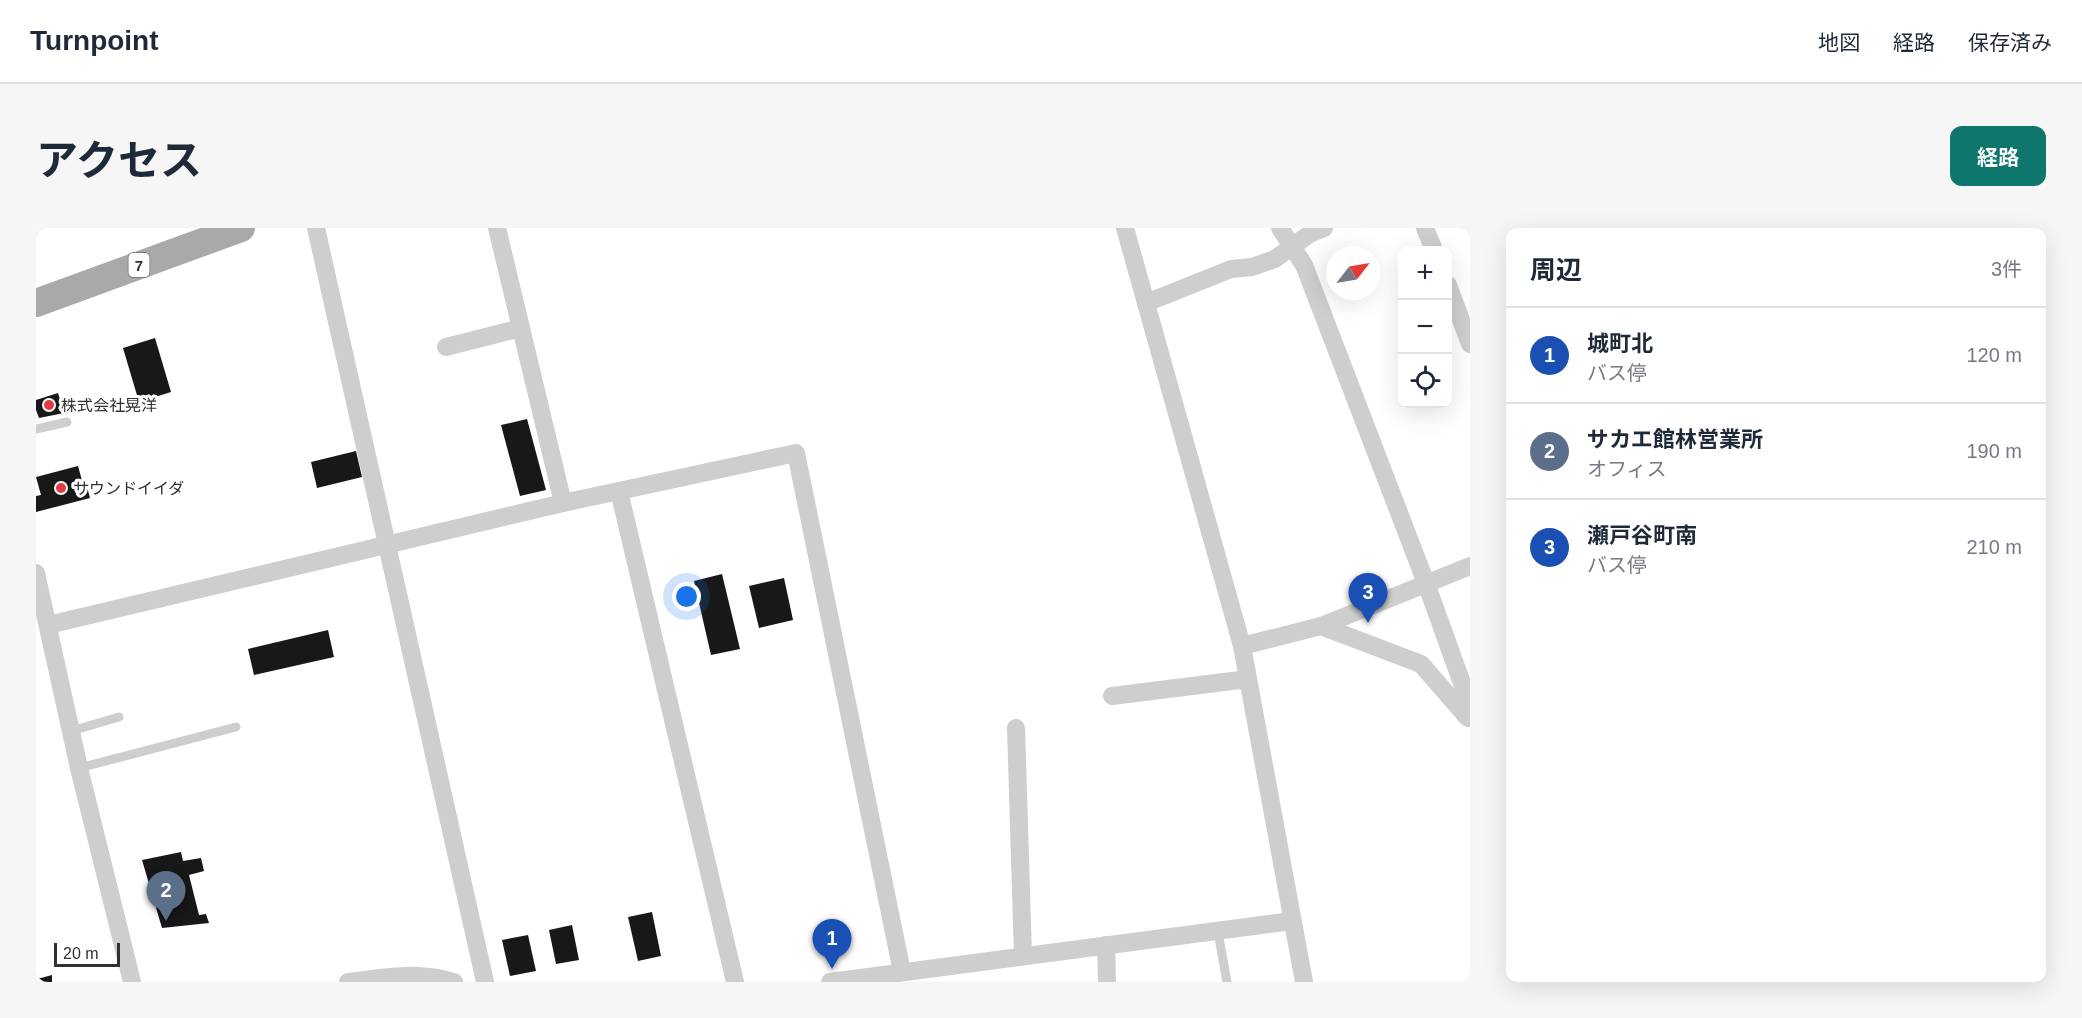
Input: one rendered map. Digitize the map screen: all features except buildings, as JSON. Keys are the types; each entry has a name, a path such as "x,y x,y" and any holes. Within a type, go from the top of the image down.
{"main road":[{"name":"7","path":"36,303 241,228"}],"street":[{"path":"316,228 485,982"},
{"path":"497,228 563,503"},
{"path":"1125,228 1242,646 1304,982"},
{"path":"1280,228 1304,265 1426,583 1463,686 1468,716"},
{"path":"1146,303 1231,269 1252,267 1275,259 1311,233 1324,228"},
{"path":"1425,228 1432,246"},
{"path":"1452,296 1470,344"},
{"path":"446,347 521,328"},
{"path":"48,625 563,503 796,453 902,972"},
{"path":"620,491 735,982"},
{"path":"1242,646 1321,626 1470,566"},
{"path":"36,573 79,768 132,982"},
{"path":"1321,626 1421,664 1468,716"},
{"path":"1112,696 1248,679"},
{"path":"1016,728 1023,956"},
{"path":"830,982 1292,921"},
{"path":"1106,945 1107,982"},
{"path":"348,982 396,976 430,976 454,982"}],"lane":[{"path":"36,429 67,422"},
{"path":"71,731 119,717"},
{"path":"79,768 236,727"},
{"path":"1218,932 1227,982"}],"place":[{"name":"株式会社晃洋","path":"49,405"},
{"name":"サウンドイイダ","path":"61,488"},
{"name":"瀬戸谷町南","path":"1368,623"},
{"name":"サカエ館林営業所","path":"166,921"},
{"name":"城町北","path":"832,969"}]}
